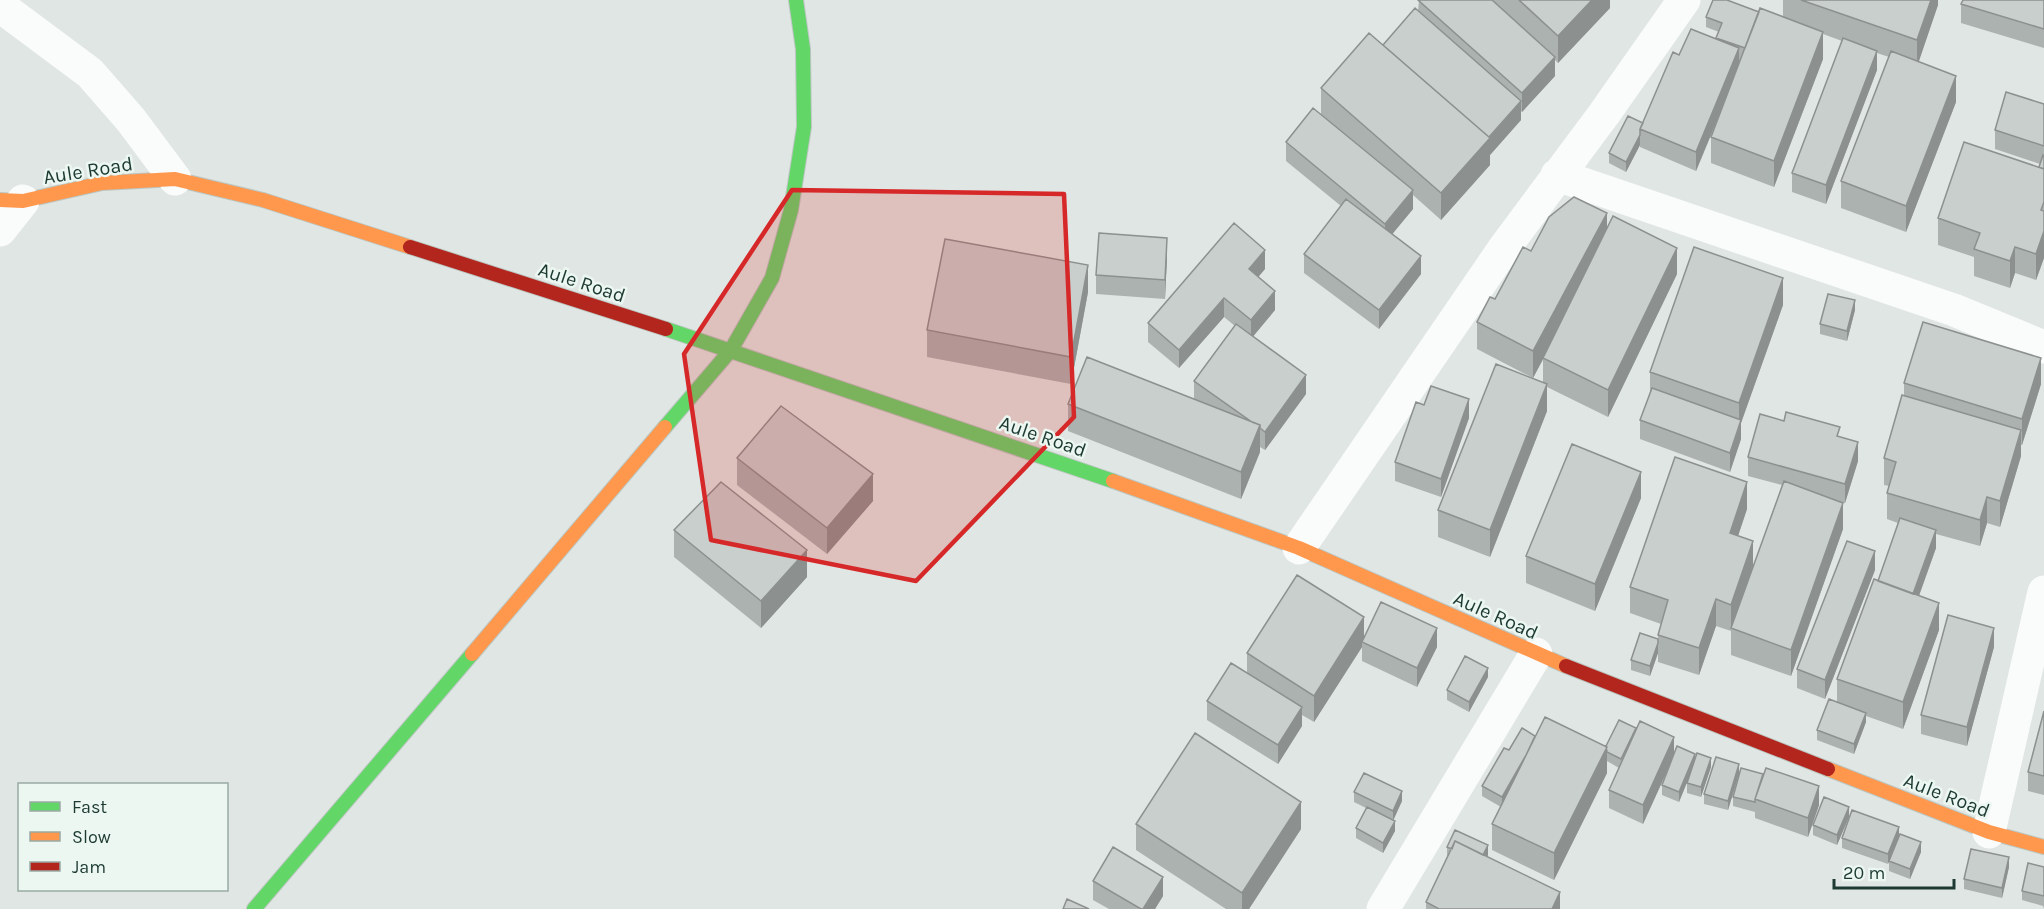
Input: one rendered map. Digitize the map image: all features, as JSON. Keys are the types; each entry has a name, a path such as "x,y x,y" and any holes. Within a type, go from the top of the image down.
{"street":[{"path":"254,909 731,350 772,278 791,210 804,127 803,49 796,0"},
{"path":"1299,548 1505,247 1604,114 1684,0"},
{"path":"0,6 90,73 131,120 175,179"},
{"path":"1557,175 1954,310 2044,347"},
{"name":"Aule Road","path":"11,200 102,183 175,179 263,200 731,350 1031,452 1299,548 1536,654 1989,832 2044,847"},
{"path":"0,230 11,200"},
{"path":"1989,832 2044,592"},
{"path":"1383,909 1536,654"}],"highlighted area":[{"path":"792,190 1064,194 1074,417 916,581 711,540 684,354"}],"building":[{"path":"1418,0 1492,0 1555,57 1522,93"},
{"path":"1519,0 1592,0 1558,36"},
{"path":"1713,0 1727,0 1759,12 1745,48 1716,38 1722,23 1706,17"},
{"path":"1801,0 1931,0 1917,40"},
{"path":"1963,0 2044,0 2044,29 1961,4"},
{"path":"1415,8 1521,101 1489,137 1383,45"},
{"path":"1760,8 1823,32 1774,161 1711,137"},
{"path":"1691,29 1739,48 1696,152 1640,129 1673,52 1679,55"},
{"path":"1369,33 1490,138 1441,193 1321,88"},
{"path":"1843,38 1877,51 1826,185 1792,173"},
{"path":"1891,51 1956,76 1906,206 1841,181"},
{"path":"2006,92 2044,104 2044,146 1995,130"},
{"path":"1313,108 1413,190 1385,224 1286,142"},
{"path":"1628,116 1643,123 1640,135 1626,162 1609,153"},
{"path":"1964,142 2044,169 2044,202 2041,210 2044,211 2044,231 2036,254 2015,247 2010,261 1974,249 1980,233 1938,218"},
{"path":"2044,156 2044,169 2039,167"},
{"path":"1574,197 1607,213 1533,351 1477,322 1490,297 1495,299 1523,247 1531,251 1549,217"},
{"path":"1346,199 1421,256 1379,310 1304,254"},
{"path":"1613,216 1677,248 1608,390 1543,358"},
{"path":"1234,223 1265,250 1249,269 1275,291 1251,320 1224,298 1179,350 1148,323"},
{"path":"1099,233 1167,238 1165,280 1096,275"},
{"path":"945,239 1088,265 1071,357 927,330"},
{"path":"1694,247 1783,278 1739,403 1650,372"},
{"path":"1828,294 1855,300 1847,331 1820,324"},
{"path":"1923,322 2041,358 2022,419 1904,383"},
{"path":"1236,324 1306,375 1265,432 1260,425 1252,422 1194,381"},
{"path":"1087,357 1260,425 1241,472 1068,404"},
{"path":"1496,364 1547,384 1490,530 1438,510"},
{"path":"1431,386 1469,399 1441,479 1395,462 1416,402 1424,405"},
{"path":"1652,388 1741,420 1730,453 1640,420"},
{"path":"1902,395 2021,430 2000,501 1987,497 1980,520 1887,493 1896,462 1884,458"},
{"path":"781,406 873,474 827,528 737,458"},
{"path":"1786,412 1840,427 1837,436 1858,442 1845,484 1748,457 1760,414 1784,421"},
{"path":"1572,444 1641,472 1595,584 1526,556"},
{"path":"1675,457 1747,482 1730,533 1753,541 1731,605 1716,599 1699,648 1658,635 1668,600 1630,587"},
{"path":"1784,481 1843,503 1791,650 1731,628"},
{"path":"721,482 807,550 761,601 674,530"},
{"path":"1900,518 1936,530 1913,594 1878,581"},
{"path":"1847,541 1875,551 1825,680 1797,669"},
{"path":"1297,575 1364,617 1314,696 1247,653"},
{"path":"1874,579 1939,603 1903,702 1837,679"},
{"path":"1381,602 1437,628 1417,668 1362,642"},
{"path":"1948,615 1994,628 1967,727 1921,715"},
{"path":"1640,633 1658,639 1650,666 1631,660"},
{"path":"1465,656 1488,668 1469,702 1447,690"},
{"path":"1231,663 1302,707 1278,745 1207,701"},
{"path":"1829,699 1866,713 1854,744 1817,730"},
{"path":"2044,711 2044,776 2028,772"},
{"path":"1545,717 1607,747 1554,853 1492,824"},
{"path":"1619,720 1636,728 1621,759 1607,752 1606,746"},
{"path":"1640,721 1674,737 1643,805 1609,790"},
{"path":"1522,728 1535,736 1502,797 1482,786 1504,748 1509,750"},
{"path":"1195,733 1301,802 1242,893 1136,824"},
{"path":"1677,746 1695,754 1679,792 1662,785"},
{"path":"1697,753 1711,758 1701,787 1687,783"},
{"path":"1716,757 1739,764 1728,801 1704,794"},
{"path":"1741,768 1763,774 1755,802 1733,797"},
{"path":"1766,768 1819,786 1808,818 1755,799"},
{"path":"1364,773 1402,791 1393,811 1354,792"},
{"path":"1824,797 1849,807 1837,835 1813,825"},
{"path":"1367,807 1395,821 1383,843 1356,828"},
{"path":"1852,810 1899,827 1888,854 1842,838"},
{"path":"1455,830 1488,845 1483,855 1455,841 1452,849 1447,847"},
{"path":"1900,834 1921,842 1910,869 1889,861"},
{"path":"1455,841 1560,892 1552,909 1439,909 1426,902"},
{"path":"1113,847 1163,877 1143,909 1093,881"},
{"path":"1971,849 2009,857 2002,888 1964,879"},
{"path":"2028,863 2044,867 2044,896 2022,891"},
{"path":"1067,899 1089,909 1063,909"}],"traffic: fast":[{"path":"665,427 731,350 772,278 791,210 804,127 803,49 796,0"},
{"path":"666,329 1113,481"},
{"path":"254,909 472,654"}],"traffic: slow":[{"path":"0,200 23,201 102,183 175,179 263,200 410,247"},
{"path":"472,654 665,427"},
{"path":"1113,481 1299,548 1566,666"},
{"path":"1828,769 1989,832 2044,847"}],"traffic: jam":[{"path":"410,247 666,329"},
{"path":"1566,666 1828,769"}]}
